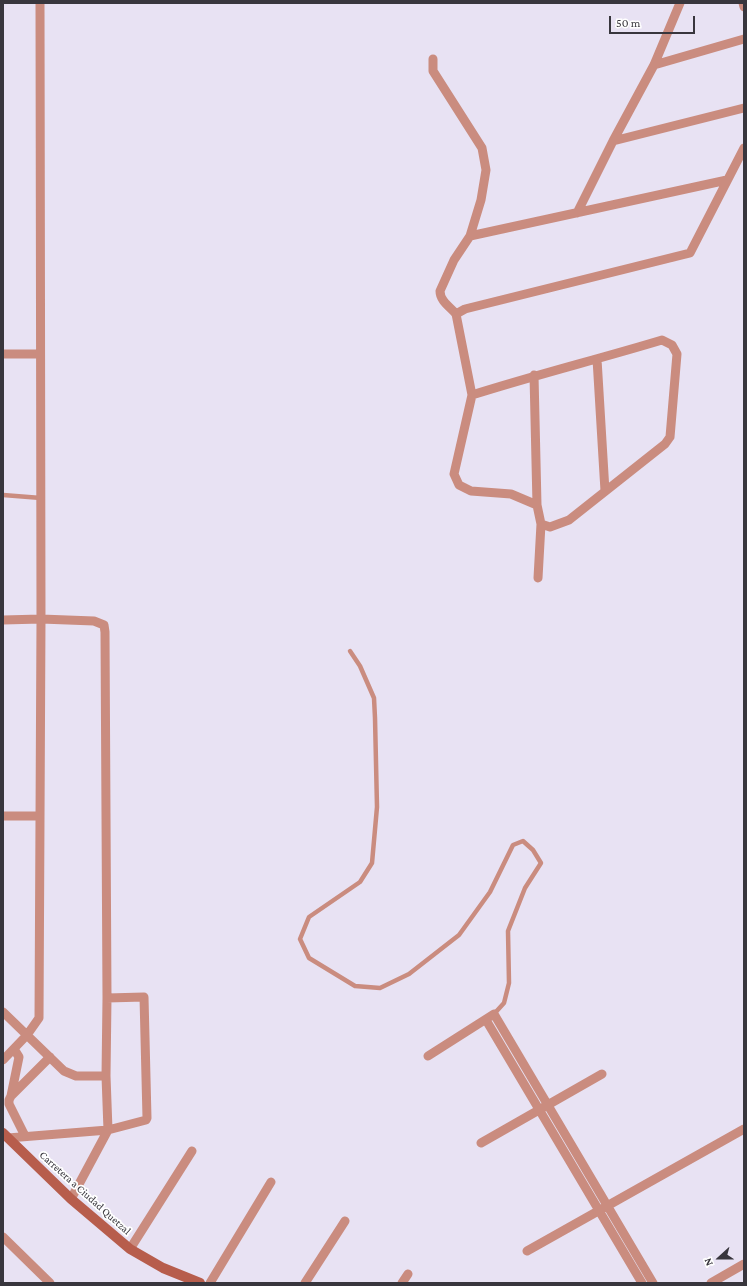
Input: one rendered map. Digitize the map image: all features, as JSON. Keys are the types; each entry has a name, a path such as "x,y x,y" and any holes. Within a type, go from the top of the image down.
{"main road":[{"name":"Carretera a Ciudad Quetzal","path":"6,1136 71,1199 130,1248 163,1268 200,1283"}],"street":[{"path":"3,1060 27,1035 39,1018 41,618 40,3"},
{"path":"577,213 613,141 654,65 680,3"},
{"path":"743,3 744,7"},
{"path":"654,65 744,38"},
{"path":"433,59 433,71 482,148 486,170 481,200 470,236 454,260 440,291 442,300 456,314 472,395 454,474 460,485 471,492 511,494 537,505"},
{"path":"613,141 744,108"},
{"path":"456,314 465,309 690,253 744,148"},
{"path":"470,236 728,180"},
{"path":"472,395 534,375 662,340 672,345 677,354 670,437 665,444 569,520 550,527 541,524"},
{"path":"3,354 40,354"},
{"path":"597,359 605,491"},
{"path":"534,375 537,505 541,524 538,578"},
{"path":"3,620 41,618 94,621 104,625 105,632 106,1076 108,1130 71,1199"},
{"path":"3,816 40,816"},
{"path":"6,1136 108,1130 143,1121 147,1118 144,997 107,998"},
{"path":"3,1012 64,1072 76,1076 106,1076"},
{"path":"428,1056 494,1014 653,1283"},
{"path":"486,1020 642,1283"},
{"path":"14,1049 19,1057 9,1104 25,1136"},
{"path":"10,1096 50,1057"},
{"path":"481,1144 602,1074"},
{"path":"527,1251 744,1130"},
{"path":"130,1248 192,1151"},
{"path":"210,1283 271,1182"},
{"path":"305,1283 345,1221"},
{"path":"3,1237 50,1283"},
{"path":"711,1283 744,1264"},
{"path":"402,1283 408,1274"}],"lane":[{"path":"3,495 41,498"},
{"path":"350,651 360,666 374,698 377,807 372,863 360,882 309,917 300,939 309,958 355,986 380,988 409,974 459,935 490,892 512,845 523,841 533,850 541,863 525,888 508,932 509,982 504,1003 494,1014"}]}
